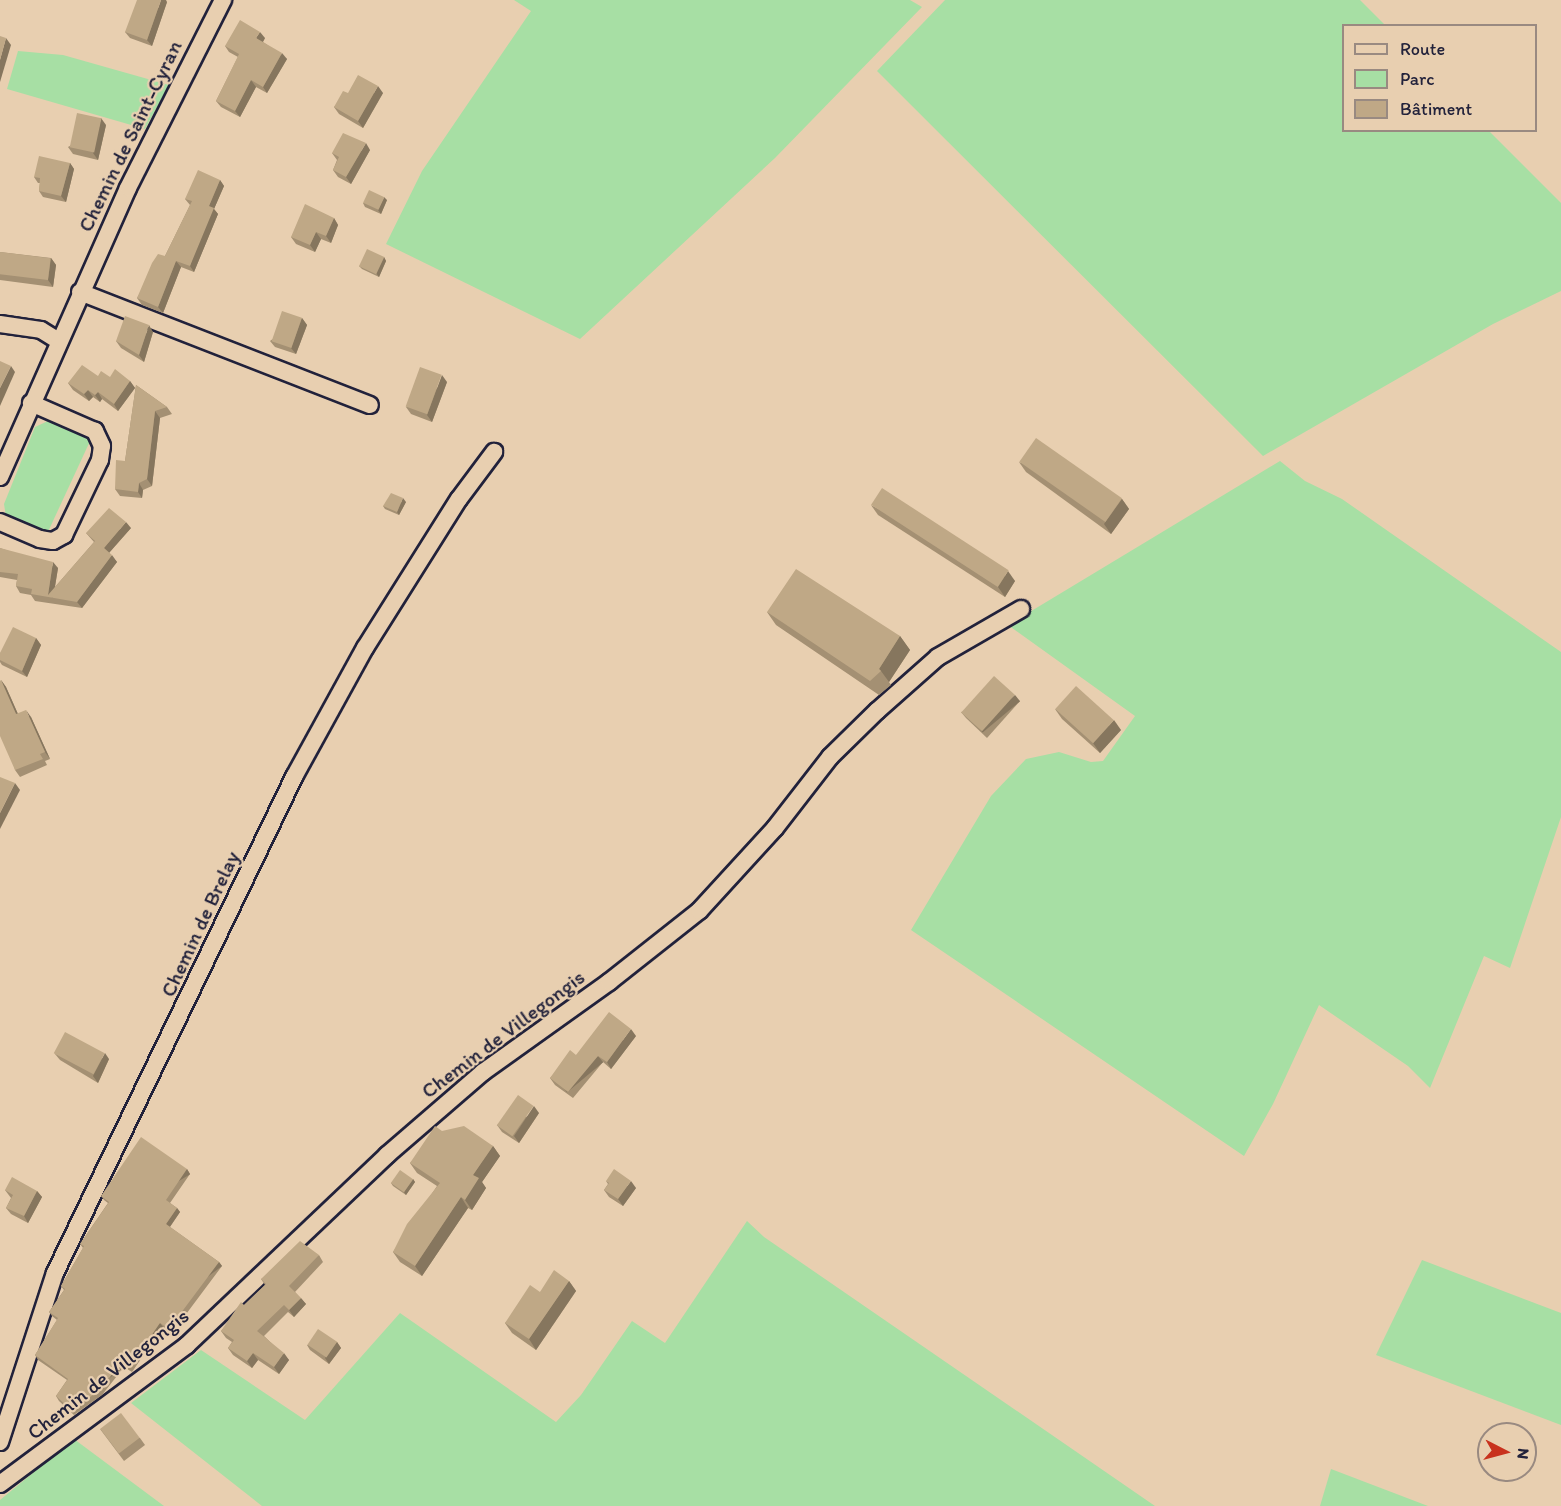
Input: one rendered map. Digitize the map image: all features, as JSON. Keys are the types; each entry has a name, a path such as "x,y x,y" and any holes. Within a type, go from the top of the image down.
{"street":[{"name":"Chemin de Saint-Cyran","path":"0,477 57,340 223,0"},
{"path":"80,292 370,405"},
{"path":"0,324 41,330 57,340"},
{"path":"0,522 40,539 53,541 64,535 100,460 102,446 95,431 31,402"},
{"name":"Chemin de Brelay","path":"0,1442 55,1273 294,777 365,648 459,499 494,452"},
{"name":"Chemin de Villegongis","path":"0,1484 187,1345 387,1155 483,1072 609,982 691,917 775,828 831,757 877,711 938,657 1021,609"}],"green space":[{"path":"514,0 910,0 922,7 775,158 580,339 386,244 422,171 531,11"},
{"path":"945,0 1360,0 1384,24 1342,24 1342,132 1490,132 1561,203 1561,291 1493,324 1263,456 877,71"},
{"path":"18,51 63,55 169,85 145,129 7,89"},
{"path":"48,421 61,421 90,434 91,439 47,534 6,517 4,504 35,427"},
{"path":"1280,461 1305,481 1342,499 1561,652 1561,817 1510,968 1484,956 1430,1088 1408,1066 1319,1005 1273,1104 1244,1156 911,930 991,796 1026,759 1059,752 1091,762 1103,761 1135,716 1008,625"},
{"path":"747,1221 764,1237 1155,1506 262,1506 131,1403 201,1350 305,1420 400,1313 556,1422 581,1395 632,1321 665,1343"},
{"path":"1422,1260 1561,1313 1561,1425 1376,1355"},
{"path":"74,1439 164,1506 0,1506 0,1500"},
{"path":"1331,1469 1428,1506 1320,1506"}],"building":[{"path":"137,0 161,0 147,40 125,32"},
{"path":"240,20 260,32 256,38 282,53 263,87 251,80 235,111 216,101 239,54 225,46"},
{"path":"0,36 6,38 0,60"},
{"path":"358,75 378,86 358,121 334,107 343,91 348,93"},
{"path":"77,113 101,118 94,152 70,147"},
{"path":"343,133 366,143 346,177 333,170 339,157 332,153"},
{"path":"39,156 70,163 61,196 39,191 40,178 34,177"},
{"path":"198,170 220,180 209,206 214,208 190,266 176,261 158,307 137,298 152,263 158,254 165,256 192,201 185,199"},
{"path":"369,190 384,197 378,210 363,203"},
{"path":"305,204 334,218 326,236 316,232 310,245 291,237"},
{"path":"367,249 384,257 376,274 359,266"},
{"path":"0,252 51,258 48,280 0,274"},
{"path":"282,311 302,318 291,348 272,341"},
{"path":"125,316 149,325 139,355 116,341"},
{"path":"0,361 11,366 0,388"},
{"path":"82,365 98,376 101,371 110,377 115,369 130,381 114,404 98,392 95,395 88,390 84,394 68,383"},
{"path":"420,367 442,375 427,414 406,406"},
{"path":"136,385 167,407 155,411 147,479 139,483 138,492 115,489 116,460 125,461"},
{"path":"1036,438 1122,498 1105,522 1019,462"},
{"path":"882,488 1009,570 998,587 871,505"},
{"path":"391,493 403,498 397,512 383,506"},
{"path":"109,508 126,522 104,548 112,555 77,602 31,594 32,589 16,586 18,574 0,572 0,548 53,562 48,595 95,541 86,533"},
{"path":"796,569 900,636 879,669 881,671 870,681 767,612"},
{"path":"13,627 36,638 22,671 0,660 0,653"},
{"path":"994,676 1015,695 982,731 961,712"},
{"path":"1,680 16,714 26,710 45,752 40,754 43,759 15,770 0,736"},
{"path":"1076,686 1114,720 1093,743 1055,709"},
{"path":"0,777 15,783 0,813"},
{"path":"609,1012 631,1029 607,1062 598,1056 568,1092 550,1078 570,1050 576,1055"},
{"path":"65,1032 105,1053 93,1074 54,1053"},
{"path":"518,1095 534,1106 512,1136 497,1125"},
{"path":"435,1126 442,1131 464,1126 493,1146 473,1175 479,1178 465,1200 461,1197 415,1266 393,1252 407,1224 440,1183 410,1163"},
{"path":"141,1137 187,1169 166,1200 177,1208 166,1224 219,1262 169,1329 160,1323 129,1368 121,1363 99,1391 71,1410 56,1396 68,1379 35,1355 58,1318 49,1312 65,1289 61,1286 84,1246 80,1244 109,1202 101,1196"},
{"path":"614,1169 631,1181 618,1199 604,1190 609,1183 606,1181"},
{"path":"400,1170 413,1179 404,1192 391,1183"},
{"path":"12,1177 37,1191 24,1216 6,1208 13,1195 5,1190"},
{"path":"300,1241 319,1255 289,1286 301,1298 289,1310 284,1305 257,1331 284,1353 274,1367 253,1353 247,1361 228,1348 234,1340 221,1331 241,1302 244,1305 266,1284 261,1279"},
{"path":"554,1270 569,1281 529,1339 505,1323 530,1285 540,1292"},
{"path":"318,1329 337,1342 326,1358 307,1345"},
{"path":"121,1413 140,1438 119,1453 100,1429"}]}
